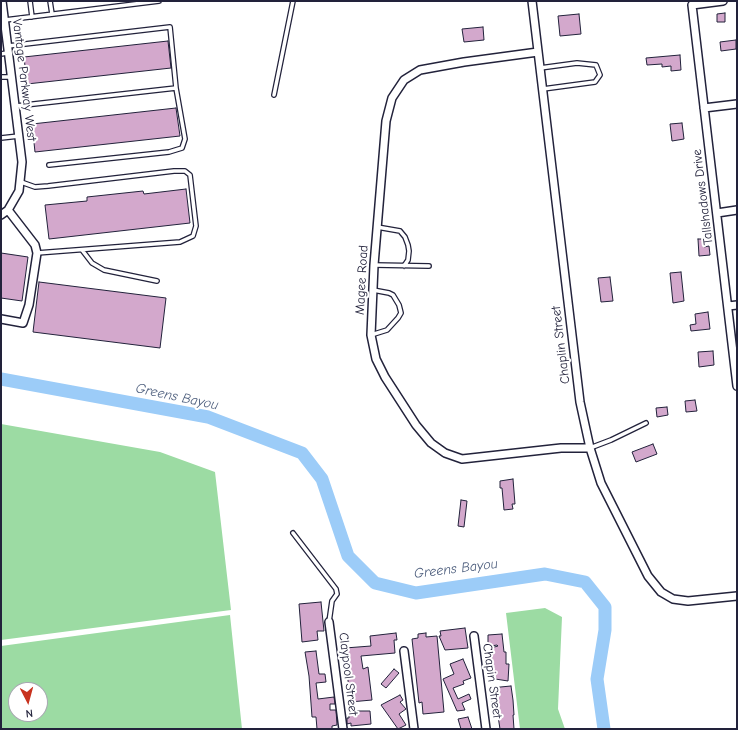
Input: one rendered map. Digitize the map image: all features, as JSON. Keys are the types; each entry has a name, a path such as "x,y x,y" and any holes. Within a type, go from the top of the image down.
{"street":[{"name":"Vantage Parkway West","path":"2,1 5,51 15,106 22,162 19,191 8,210"},
{"name":"Chaplin Street","path":"532,1 580,402 590,448 601,483 648,576 661,592 674,599 688,601 737,596"},
{"name":"Tallshadows Drive","path":"723,1 692,5 737,386"},
{"name":"Magee Road","path":"538,52 464,62 420,70 404,80 392,98 386,121 374,265 371,335 376,359 385,377 416,425 431,443 445,454 462,459 561,448 590,448"},
{"path":"704,108 737,104"},
{"path":"1,215 8,210 35,245 38,253 29,306 23,323 1,319"},
{"path":"717,213 737,210"},
{"path":"728,306 737,305"},
{"name":"Claypool Street","path":"329,622 342,729"},
{"name":"Chapin Street","path":"474,636 486,729"},
{"path":"404,651 414,729"}],"lane":[{"path":"30,1 32,17"},
{"path":"50,1 52,14"},
{"path":"4,20 140,2 159,1"},
{"path":"274,95 294,1"},
{"path":"5,51 170,27 176,88 185,139 182,148 169,152 49,165"},
{"path":"540,68 577,63 596,66 600,75 596,82 543,90"},
{"path":"1,77 10,77"},
{"path":"15,106 176,88"},
{"path":"1,138 19,136"},
{"path":"21,182 35,187 41,187 185,171 190,175 196,226 193,236 180,242 38,253"},
{"path":"377,228 400,231 405,237 409,251 408,260 404,266"},
{"path":"82,250 92,263 104,270 156,281"},
{"path":"374,265 429,266"},
{"path":"371,335 387,330 401,313 399,304 393,295 373,290"},
{"path":"590,448 611,440 646,423"},
{"path":"293,533 336,589 337,594 332,601 329,622"}],"green space":[{"path":"1,424 160,452 215,472 231,610 1,640"},
{"path":"545,608 562,617 558,709 565,729 520,729 506,613"},
{"path":"230,615 242,729 1,729 1,646"}],"building":[{"path":"725,13 725,22 717,22 717,14"},
{"path":"579,14 581,34 560,36 558,16"},
{"path":"483,27 484,40 464,42 462,29"},
{"path":"736,40 736,49 721,51 720,42"},
{"path":"168,41 171,68 27,84 24,57"},
{"path":"680,55 681,70 671,71 671,66 662,67 662,64 647,65 646,58"},
{"path":"176,108 180,136 35,152 32,124"},
{"path":"682,123 684,139 672,141 670,124"},
{"path":"186,189 190,223 49,239 45,205 87,201 87,197 143,191 144,194"},
{"path":"698,239 703,239 704,247 709,246 710,255 699,256"},
{"path":"1,253 28,257 22,301 1,298"},
{"path":"681,272 684,301 673,303 670,273"},
{"path":"610,277 613,301 601,302 598,278"},
{"path":"39,282 166,298 160,348 33,332"},
{"path":"708,312 710,329 691,331 690,325 696,324 695,314"},
{"path":"713,351 714,365 699,367 698,352"},
{"path":"695,400 697,411 686,412 685,401"},
{"path":"667,407 668,415 657,417 656,408"},
{"path":"653,444 657,454 636,462 632,452"},
{"path":"513,479 515,504 512,504 513,509 504,510 500,481"},
{"path":"461,500 467,501 464,527 458,526"},
{"path":"321,602 324,631 317,631 318,640 302,642 299,604"},
{"path":"465,628 468,648 445,650 439,636 441,636 440,631"},
{"path":"396,633 397,640 394,640 395,653 361,656 363,669 368,667 372,700 350,702 345,648 371,646 370,636"},
{"path":"426,633 426,637 437,636 444,712 423,714 422,702 419,703 412,639 418,638 418,634"},
{"path":"502,634 504,652 506,652 506,664 509,664 508,681 489,678 492,655 491,648 498,646 491,646 491,644 488,644 488,635"},
{"path":"316,651 319,674 325,674 326,682 316,683 318,699 334,697 335,704 330,704 330,710 336,710 337,725 332,726 332,729 317,729 316,717 312,717 309,676 305,652"},
{"path":"463,659 471,678 463,681 464,684 453,688 458,699 469,694 471,699 462,703 465,710 457,711 443,679 454,674 450,664"},
{"path":"394,669 399,673 386,688 381,684"},
{"path":"511,686 514,729 500,729 490,688"},
{"path":"400,695 403,700 400,702 406,709 399,714 406,725 398,729 381,705"},
{"path":"349,711 370,711 371,724 351,726 351,723 347,724"},
{"path":"468,717 472,729 461,729 458,719"}],"waterway":[{"name":"Greens Bayou","path":"1,379 208,417 302,453 322,479 348,556 375,583 416,593 545,574 585,582 605,607 605,630 597,679 604,729"}]}
